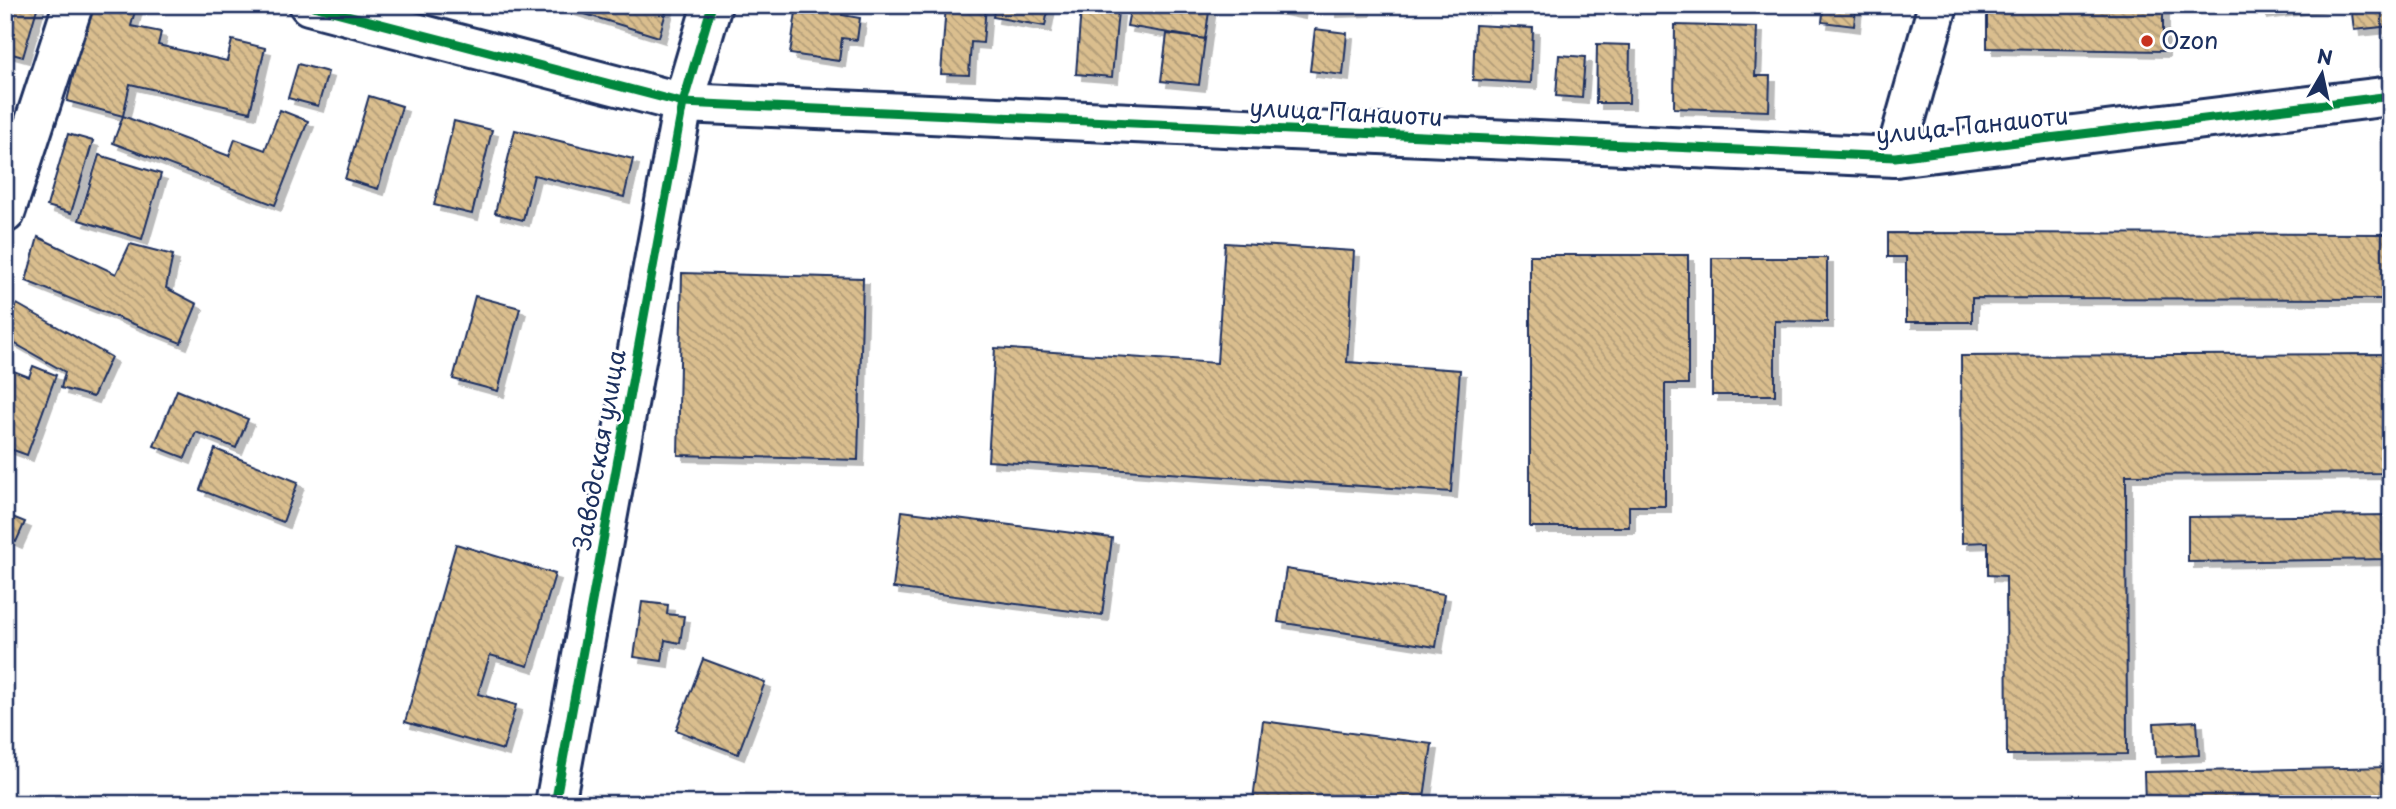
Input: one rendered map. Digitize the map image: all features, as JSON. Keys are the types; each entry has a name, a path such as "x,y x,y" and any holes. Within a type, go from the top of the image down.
{"street":[{"path":"5,213 73,5"},
{"name":"улица Панаиоти","path":"309,5 683,103 1895,157 2391,96"},
{"name":"Заводская улица","path":"555,804 683,103 712,5"},
{"path":"1895,157 1938,5"}],"building":[{"path":"5,5 38,5 23,57 5,52"},
{"path":"90,5 136,7 131,26 161,32 158,45 227,61 232,40 265,48 250,112 130,84 123,116 67,101"},
{"path":"556,5 668,5 659,37"},
{"path":"797,5 843,5 842,15 860,18 857,40 842,38 839,61 790,54"},
{"path":"946,5 986,5 983,43 971,42 969,75 941,74"},
{"path":"995,5 1049,5 1045,26 993,17"},
{"path":"1131,5 1210,5 1205,39 1127,26"},
{"path":"1259,5 1300,5 1299,13"},
{"path":"1330,5 1364,5 1364,10 1330,11"},
{"path":"1824,5 1856,5 1854,26 1822,22"},
{"path":"1987,5 2163,5 2163,51 1987,48"},
{"path":"2260,5 2323,5 2261,13"},
{"path":"2351,5 2391,5 2391,26 2354,30"},
{"path":"1081,8 1118,11 1112,77 1076,74"},
{"path":"1475,25 1533,28 1531,83 1473,80"},
{"path":"1675,25 1757,27 1755,76 1770,76 1769,111 1674,108"},
{"path":"1315,29 1347,33 1343,75 1310,71"},
{"path":"1167,34 1205,39 1199,85 1161,81"},
{"path":"1597,44 1630,45 1629,103 1596,103"},
{"path":"1559,55 1585,57 1582,98 1556,96"},
{"path":"298,64 328,72 318,106 288,98"},
{"path":"369,96 402,106 378,189 345,179"},
{"path":"280,110 308,121 275,205 113,143 123,116 229,156 235,139 265,150"},
{"path":"454,121 492,130 472,214 434,205"},
{"path":"515,130 633,159 624,197 534,175 523,220 495,213"},
{"path":"68,134 93,141 71,213 47,206"},
{"path":"99,155 161,174 142,239 79,220"},
{"path":"1888,233 2391,234 2391,299 1972,298 1972,322 1906,322 1906,257 1888,257"},
{"path":"38,237 116,274 130,244 173,255 166,288 197,304 181,343 26,281"},
{"path":"1225,243 1354,251 1347,362 1460,370 1451,492 988,461 995,348 1217,363"},
{"path":"1530,255 1688,255 1688,384 1665,384 1665,506 1629,506 1629,527 1530,527"},
{"path":"1712,258 1827,258 1827,322 1775,321 1775,395 1712,395"},
{"path":"682,273 863,278 858,460 678,455"},
{"path":"475,296 520,308 498,391 453,379"},
{"path":"17,304 111,357 93,397 61,388 65,372 5,338"},
{"path":"2391,354 2391,473 2126,475 2127,754 2007,755 2006,576 1988,575 1988,542 1962,543 1961,356"},
{"path":"33,366 56,375 27,455 5,447 5,380 11,370 29,377"},
{"path":"177,390 248,419 236,448 196,432 185,458 154,446"},
{"path":"215,449 298,482 283,522 200,490"},
{"path":"902,511 1112,538 1102,615 893,588"},
{"path":"5,514 25,522 16,542 5,537"},
{"path":"2391,515 2391,559 2188,562 2188,517"},
{"path":"456,544 555,574 528,666 490,655 478,694 516,705 503,750 405,722"},
{"path":"1286,569 1444,594 1436,647 1278,622"},
{"path":"642,602 668,605 667,614 684,616 680,643 665,640 662,661 634,657"},
{"path":"703,659 765,682 738,754 676,730"},
{"path":"1263,721 1432,744 1423,804 1281,804 1253,800"},
{"path":"2197,721 2199,755 2156,757 2154,723"},
{"path":"2391,767 2391,804 2145,804 2144,772"}],"cycle path":[{"path":"309,5 683,103 1895,157 2391,96"},
{"path":"555,804 683,103 712,5"}],"place":[{"name":"Ozon","path":"2147,41"}]}
